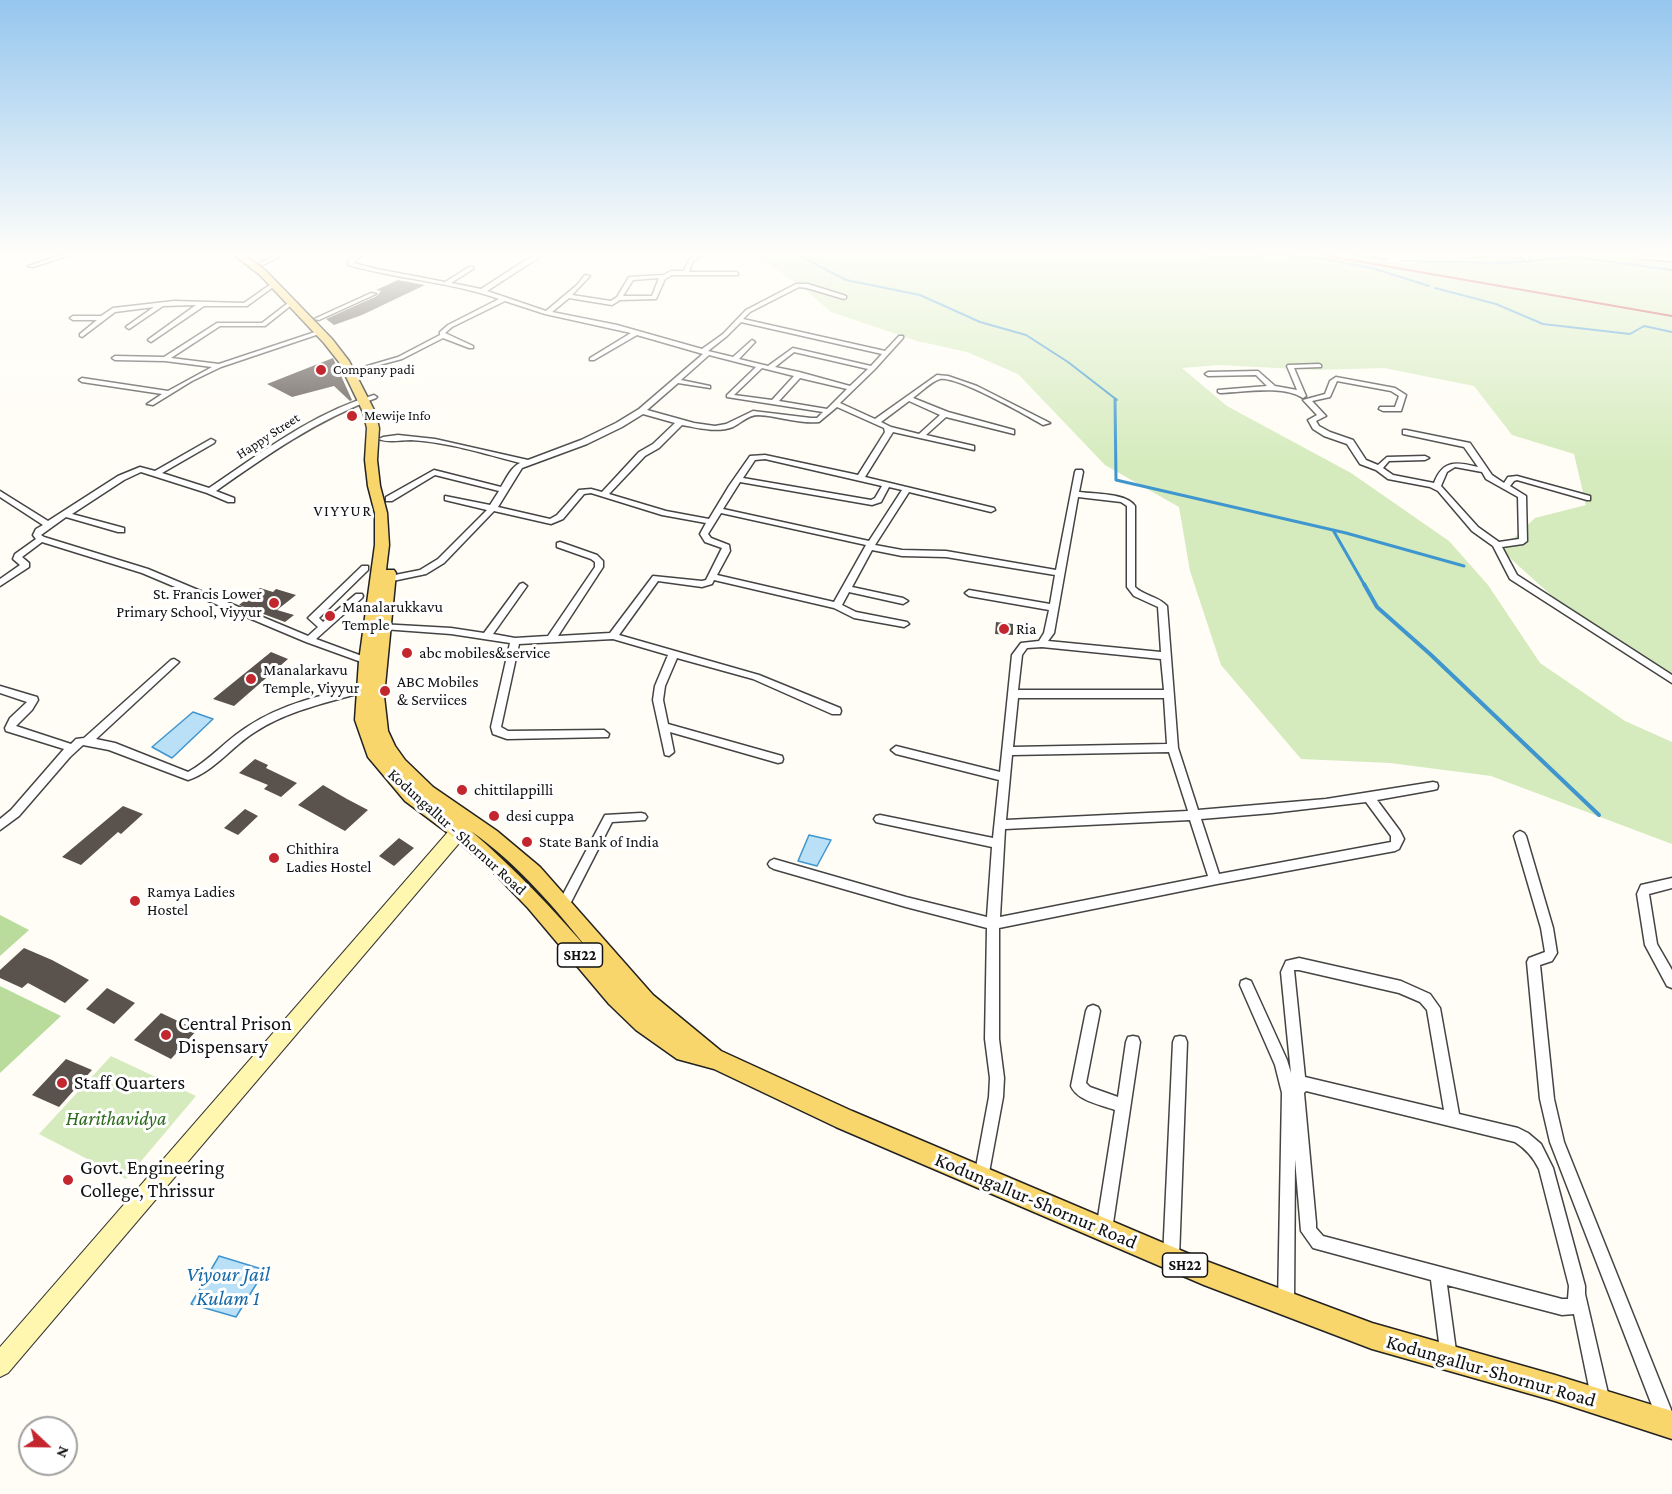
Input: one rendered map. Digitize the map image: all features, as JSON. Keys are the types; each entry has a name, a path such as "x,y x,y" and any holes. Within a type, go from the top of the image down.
{"main road":[{"name":"Kodungallur - Shornur Road","path":"314,322 341,344 359,370 369,399 373,428 371,460 383,528 363,720 376,757 411,796 513,854 563,906 646,1003 670,1025 716,1059"},
{"name":"Kodungallur - Shornur Road","path":"315,322 369,399 380,411 383,439 382,466 392,525 383,626 369,674 380,730 388,749 535,903 616,997 643,1023 685,1052 716,1059"},
{"path":"0,1365 463,826"},
{"name":"Kodungallur-Shornur Road","path":"716,1059 844,1119 981,1179 1171,1259 1286,1304 1372,1336 1670,1424"}],"street":[{"path":"82,335 97,322"},
{"path":"129,327 137,322"},
{"path":"151,340 177,322"},
{"path":"165,359 222,322"},
{"path":"219,324 263,325 267,322"},
{"path":"151,404 219,366 326,322"},
{"path":"443,336 444,330 459,322"},
{"path":"594,322 706,353 850,388"},
{"path":"388,579 432,567 493,508 514,471 526,462 584,442 642,411 737,322"},
{"path":"746,322 886,353"},
{"path":"592,359 635,333"},
{"path":"359,370 400,358 443,336 471,346"},
{"path":"642,411 681,421 720,427 729,426 754,413 814,420 829,411 901,337"},
{"path":"735,359 752,342"},
{"path":"771,367 793,350 873,368"},
{"path":"115,358 165,359 219,366"},
{"path":"762,365 729,395 829,411"},
{"path":"1319,366 1290,366 1300,393 1322,416 1312,420 1316,427 1350,442 1361,461 1395,478 1437,487 1447,494 1474,529 1497,545 1513,577 1672,680"},
{"path":"774,403 799,374"},
{"path":"1208,374 1258,374 1274,388"},
{"path":"876,422 938,377 946,376 1046,423"},
{"path":"82,380 169,393"},
{"path":"1307,400 1328,396 1333,381 1336,380 1393,388 1401,392 1398,409 1383,409"},
{"path":"676,381 708,387"},
{"path":"1220,391 1274,388 1300,393"},
{"path":"908,398 945,414 1011,432"},
{"name":"Happy Street","path":"210,491 304,428 369,399"},
{"path":"836,404 888,429 971,448"},
{"path":"922,435 945,414"},
{"path":"604,495 642,454 656,446 681,421"},
{"path":"860,478 888,429"},
{"path":"1406,432 1467,445 1492,479 1524,499 1523,541 1497,545"},
{"path":"383,439 395,437 452,444 526,462"},
{"path":"157,473 211,441"},
{"path":"613,636 656,578 702,584 709,582 726,551 724,544 704,537 750,461 758,457 887,484 990,510"},
{"path":"1379,468 1387,459 1425,458"},
{"path":"1437,487 1440,472 1448,466 1486,471"},
{"path":"231,500 157,473 146,470 134,471 64,514 39,531 37,535 41,539 114,560 309,640 369,674"},
{"path":"389,499 434,472 503,490"},
{"path":"1042,644 1049,633 1079,472"},
{"path":"1505,487 1513,478 1522,478 1587,498"},
{"path":"738,479 872,503 878,500 887,484"},
{"path":"837,606 871,545 907,489"},
{"path":"448,498 550,522 560,517 582,492 591,491 665,513 712,522"},
{"path":"0,493 48,525"},
{"path":"1074,494 1123,500 1130,503 1131,587 1138,595 1154,600 1162,606 1173,748 1215,879"},
{"path":"719,510 902,553 946,555 1060,573"},
{"path":"64,514 121,530"},
{"path":"0,583 22,569 25,563 17,559 18,556 41,539"},
{"path":"550,640 598,567 599,561 594,557 560,545"},
{"path":"323,627 313,618 364,568"},
{"path":"713,577 837,606 854,615 904,624"},
{"path":"487,636 523,586"},
{"path":"846,589 903,600"},
{"path":"969,593 1054,608"},
{"path":"309,640 359,596"},
{"path":"383,626 487,636 515,641 613,636 756,677 836,711"},
{"path":"515,641 497,731 507,735 604,734"},
{"path":"981,1179 996,1097 992,1039 993,924 1000,825 1017,655 1024,645 1042,644 1167,656"},
{"path":"669,752 658,700 660,686 674,653"},
{"path":"0,825 15,813 72,748 87,741 174,662"},
{"path":"87,741 111,746 188,776 200,770 231,742 253,728 369,674"},
{"path":"0,689 33,700 31,706 11,723 10,728 72,748"},
{"path":"1014,694 1170,694"},
{"path":"663,726 778,759"},
{"path":"1008,751 1173,748"},
{"path":"896,750 1005,777"},
{"path":"1000,825 1193,814 1370,799 1433,786"},
{"path":"774,864 993,924 1215,879 1395,846 1398,839 1396,834 1370,799"},
{"path":"563,906 609,818 641,817"},
{"path":"880,819 999,844"},
{"path":"1520,836 1551,953 1548,957 1533,962 1547,1099 1557,1142 1670,1424"},
{"path":"1672,883 1645,889 1643,894 1651,945 1672,982"},
{"path":"1453,1119 1433,1008 1425,998 1401,987 1299,964 1290,965 1287,972 1299,1085 1297,1091 1308,1223 1313,1239 1322,1245 1562,1307 1571,1307 1576,1304 1578,1297"},
{"path":"1246,985 1282,1065 1288,1093 1286,1304"},
{"path":"1093,1011 1078,1086 1086,1092 1123,1106"},
{"path":"1104,1230 1133,1042"},
{"path":"1171,1259 1180,1042"},
{"path":"1299,1085 1310,1084 1453,1119 1527,1140 1542,1157 1574,1275 1601,1402"},
{"path":"1437,1275 1449,1358"}],"green space":[{"path":"860,322 1672,322 1672,682 1593,633 1501,550 1535,518 1586,505 1574,454 1512,435 1474,386 1384,368 1316,370 1219,365 1182,368 1227,406 1351,473 1449,541 1488,585 1540,663 1625,721 1672,742 1672,844 1491,776 1390,763 1301,759 1221,665 1190,571 1179,507 1105,465 1018,374 967,352 917,341"},
{"path":"0,915 29,930 0,956"},
{"path":"0,986 61,1016 0,1073"},
{"name":"Harithavidya","path":"111,1056 196,1096 126,1179 39,1134"}],"water":[{"path":"193,712 213,719 172,758 152,747"},
{"path":"809,835 831,840 817,866 798,861"},
{"name":"Viyour Jail Kulam 1","path":"219,1256 265,1270 236,1317 191,1304"}],"building":[{"name":"Company padi","path":"333,358 352,400 350,401 334,386 292,397 267,384"},
{"path":"260,588 273,592 276,589 296,595 277,610 294,615 285,622 239,605"},
{"name":"Ria","path":"996,622 1013,624 1013,635 995,634"},
{"name":"Manalarkavu Temple, Viyyur","path":"271,652 288,659 234,706 213,699"},
{"path":"255,759 268,765 266,768 297,783 281,797 264,789 268,785 239,773"},
{"path":"323,785 368,810 345,831 298,805"},
{"path":"123,806 143,814 121,834 118,832 81,865 62,857"},
{"path":"245,809 258,816 238,835 224,828"},
{"path":"399,838 414,848 394,866 379,856"},
{"path":"24,948 89,980 65,1003 28,983 22,988 0,978 0,970"},
{"name":"Staff Quarters","path":"107,988 135,1003 114,1024 86,1009"},
{"name":"Central Prison Dispensary","path":"161,1013 197,1030 171,1059 134,1040"},
{"name":"Staff Quarters","path":"66,1059 92,1070 59,1107 32,1095"}],"waterway":[{"path":"979,322 1026,335 1068,362 1117,400"},
{"path":"1538,322 1630,334 1644,326 1672,332"},
{"path":"1115,399 1116,480 1333,530"},
{"path":"1333,530 1464,566"},
{"path":"1333,530 1365,586"},
{"path":"1364,584 1377,607 1430,654 1599,815"}],"place":[{"name":"Company padi","path":"321,370"},
{"name":"Mewije Info","path":"352,416"},
{"name":"St. Francis Lower Primary School, Viyyur","path":"274,603"},
{"name":"Manalarukkavu Temple","path":"330,616"},
{"name":"Ria","path":"1004,629"},
{"name":"abc mobiles&service","path":"407,653"},
{"name":"Manalarkavu Temple, Viyyur","path":"251,679"},
{"name":"ABC Mobiles & Serviices","path":"385,691"},
{"name":"chittilappilli","path":"462,790"},
{"name":"desi cuppa","path":"494,816"},
{"name":"State Bank of India","path":"527,842"},
{"name":"Chithira Ladies Hostel","path":"274,858"},
{"name":"Ramya Ladies Hostel","path":"135,901"},
{"name":"Central Prison Dispensary","path":"166,1035"},
{"name":"Staff Quarters","path":"62,1083"},
{"name":"Govt. Engineering College, Thrissur","path":"68,1180"}],"district":[{"name":"VIYYUR","path":"343,511"}]}
